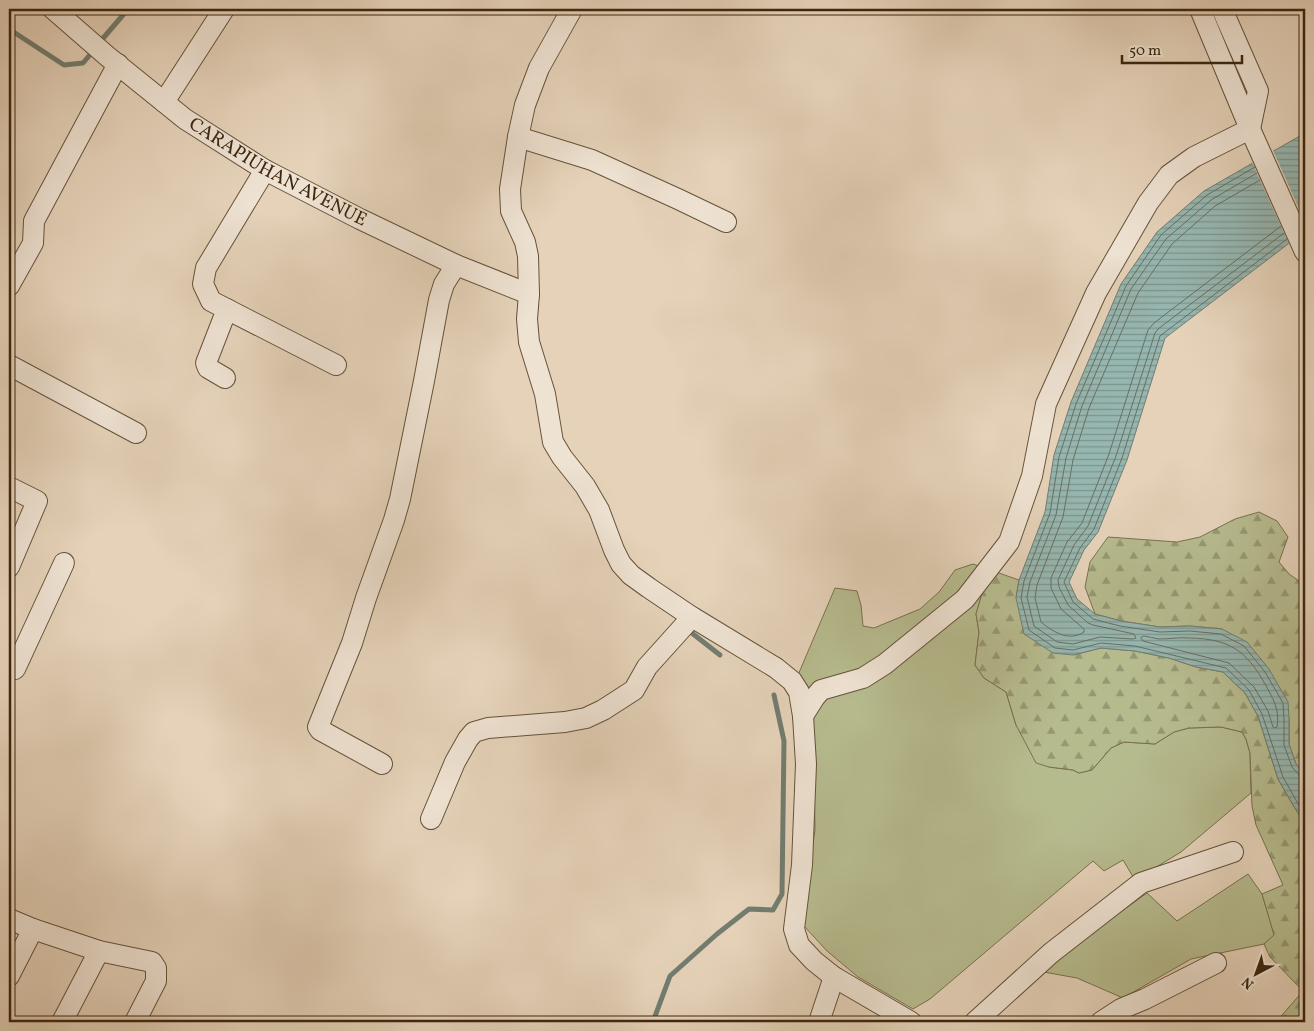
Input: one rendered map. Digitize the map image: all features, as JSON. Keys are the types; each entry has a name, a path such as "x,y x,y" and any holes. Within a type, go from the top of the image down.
{"street":[{"name":"CARAPIUHAN AVENUE","path":"53,9 185,119 266,170 456,266 529,294"},
{"path":"164,102 224,9"},
{"path":"572,9 539,68 525,105 510,189 511,211 525,242 528,256 529,294 527,319 530,342 545,394 553,442 562,457 585,486 599,510 621,564 631,575 692,617 776,668 792,681 799,692 803,716 806,764 802,866 794,929 799,945 814,961 834,977 911,1022"},
{"path":"1200,9 1305,252"},
{"path":"1222,9 1258,91 1254,136"},
{"path":"9,286 33,243 34,222 113,60"},
{"path":"803,716 815,696 822,690 863,678 885,664 965,599 1010,542 1032,476 1046,404 1096,293 1148,203 1169,175 1194,157 1254,136"},
{"path":"518,137 592,160 726,222"},
{"path":"266,170 206,268 203,284 211,301 336,365"},
{"path":"382,764 320,730 318,727 352,643 394,520 421,399 439,300 444,284 456,266"},
{"path":"225,378 208,368 206,363 226,308"},
{"path":"9,365 136,433"},
{"path":"9,487 37,501 9,568"},
{"path":"11,674 64,563"},
{"path":"431,819 455,762 468,738 474,732 488,728 565,722 586,718 603,710 634,690 647,667 692,617"},
{"path":"976,1022 1051,953 1141,883 1233,852"},
{"path":"9,919 99,951 152,962 156,968 156,982 135,1022"},
{"path":"9,976 33,929"},
{"path":"62,1022 99,951"},
{"path":"1101,1022 1121,1009 1216,963"},
{"path":"818,1022 834,977"}],"green space":[{"path":"1259,512 1277,521 1288,537 1279,562 1289,574 1305,585 1305,774 1296,764 1289,744 1289,718 1222,629 1190,626 1160,627 1121,621 1095,614 1085,587 1090,562 1108,537 1177,542 1200,537 1235,519"},
{"path":"973,564 996,572 983,590 976,614 979,632 975,665 984,678 1006,692 1016,725 1049,767 1073,770 1079,773 1092,770 1111,748 1124,742 1155,744 1174,732 1189,728 1221,727 1242,732 1246,739 1250,753 1251,793 1181,852 1135,880 1123,860 1104,871 1093,861 930,999 913,1009 858,977 827,951 804,926 806,889 815,830 813,714 798,675 835,588 857,591 861,605 863,626 874,628 920,609 939,592 955,570"},
{"path":"996,572 1019,580 1016,598 1073,655 1101,648 1135,651 1169,658 1196,667 1223,672 1245,693 1258,716 1278,779 1305,824 1305,1022 1276,1022 1303,991 1270,957 1264,944 1274,935 1262,894 1283,885 1256,825 1252,806 1250,753 1242,732 1221,727 1189,728 1174,732 1155,744 1124,742 1111,748 1092,770 1079,773 1073,770 1049,767 1036,763 1016,725 1006,692 984,678 975,665 979,632 976,614 983,590"},
{"path":"1248,874 1262,894 1275,936 1264,944 1191,959 1123,998 1077,978 1038,971 1147,893 1177,921"}],"water":[{"path":"1305,133 1305,231 1165,338 1127,460 1098,532 1084,550 1069,582 1077,599 1095,614 1121,621 1160,627 1190,626 1222,629 1247,642 1269,669 1288,702 1289,744 1296,764 1305,774 1305,824 1278,779 1258,716 1245,693 1223,672 1135,651 1101,648 1073,655 1053,653 1024,634 1016,598 1019,580 1045,512 1054,455 1071,402 1121,284 1157,232 1204,191"}],"pier":[{"path":"1272,148 1305,222 1305,235 1290,246 1251,160"}],"waterway":[{"path":"99,43 127,9"},
{"path":"9,29 64,65 83,63 94,50"},
{"path":"688,630 720,655"},
{"path":"651,1022 654,1019 670,976 717,934 749,909 773,910 782,894 784,741 774,695"}]}
